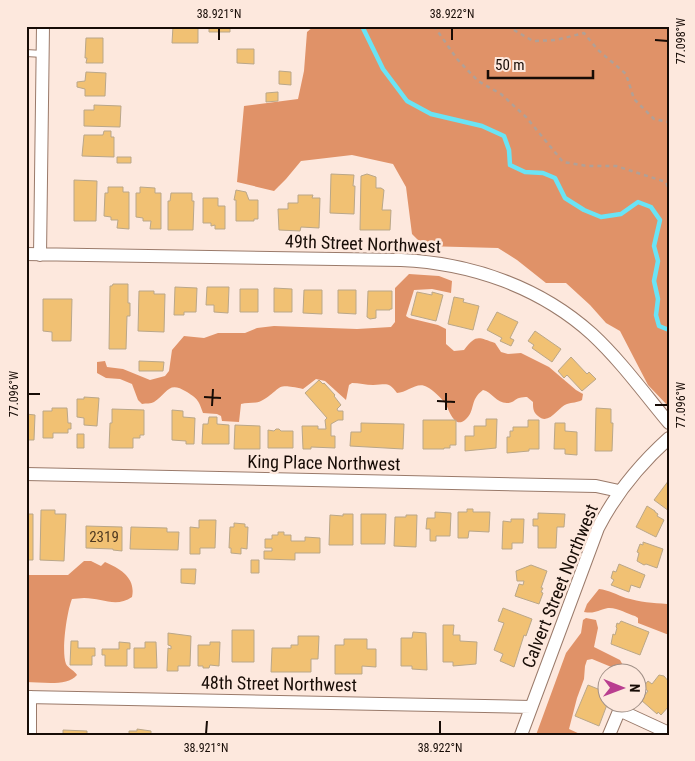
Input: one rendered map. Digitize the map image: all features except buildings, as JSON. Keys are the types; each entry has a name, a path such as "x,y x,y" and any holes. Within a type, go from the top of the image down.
{"street":[{"path":"40,255 43,26"},
{"name":"49th Street Northwest","path":"26,254 409,260 447,265 485,274 530,292 561,310 581,325 613,356 669,424"},
{"name":"Calvert Street Northwest","path":"521,735 594,539 608,509 635,471 669,438"},
{"name":"King Place Northwest","path":"26,474 596,486 619,491"},
{"path":"28,697 30,735"},
{"name":"48th Street Northwest","path":"28,697 531,706"},
{"path":"609,735 617,714"},
{"path":"633,714 669,733"}],"lane":[{"path":"26,53 43,54"}],"path":[{"path":"434,26 457,59 478,81 501,94 526,117 563,162 588,166 616,166 666,182 669,191"},
{"path":"508,26 533,41 556,40 584,33 598,50 626,74 634,99 654,118 669,122"}],"shaded area":[{"path":"314,26 669,26 669,407 648,385 620,331 606,323 566,283 546,283 498,248 424,246 412,234 406,187 393,164 352,155 301,161 274,191 237,182 244,106 298,99 304,71 307,32"},
{"path":"409,274 439,276 452,281 451,293 432,289 414,290 406,316 446,329 446,344 454,351 464,350 475,339 485,339 495,343 501,352 508,354 521,353 549,367 583,394 582,400 567,404 546,419 535,413 533,402 527,397 519,398 510,403 504,403 483,390 476,398 468,417 458,422 452,417 445,403 427,387 420,385 397,393 386,384 352,383 349,385 346,400 325,381 316,379 303,389 282,387 261,401 241,404 239,422 222,421 221,416 217,414 203,413 196,399 176,387 169,389 153,403 142,404 138,400 132,384 120,379 106,378 97,373 97,362 105,361 107,367 123,369 150,380 165,376 169,371 172,350 184,336 204,338 218,333 245,333 257,328 274,326 357,329 391,327 395,322 395,288"},
{"path":"84,561 91,561 101,566 105,562 122,571 132,584 132,597 120,602 91,598 72,599 65,631 64,650 66,664 77,675 73,679 60,682 26,682 26,575 68,575"},
{"path":"599,589 626,598 652,603 667,604 669,602 669,635 638,623 638,618 635,616 615,609 608,608 584,612 587,604"},
{"path":"586,618 596,620 598,628 594,647 620,660 622,664 604,664 592,659 587,660 584,679 569,729 582,735 536,735 566,653 581,633 583,620"}],"waterway":[{"path":"362,26 383,69 407,101 431,114 482,126 504,136 509,150 510,165 525,172 543,173 555,178 565,198 584,210 601,217 621,214 638,202 651,207 660,220 654,246 658,261 654,281 658,299 656,315 659,326 669,330"}]}
